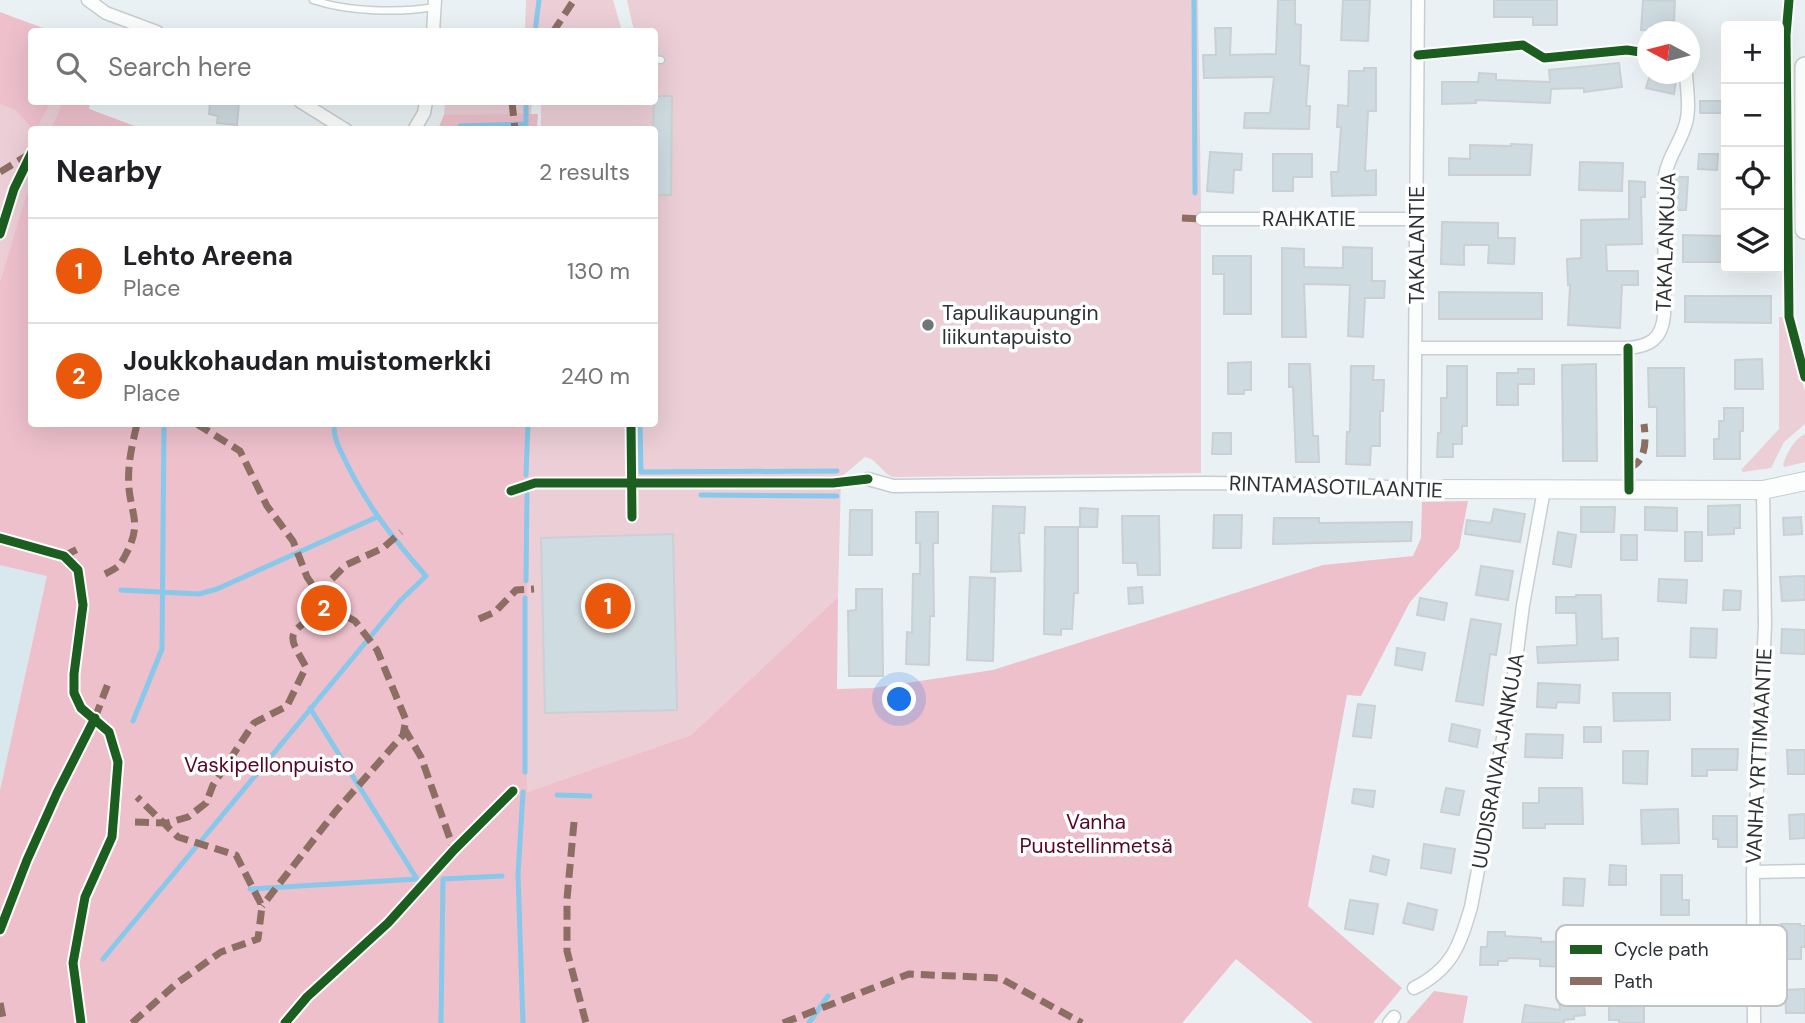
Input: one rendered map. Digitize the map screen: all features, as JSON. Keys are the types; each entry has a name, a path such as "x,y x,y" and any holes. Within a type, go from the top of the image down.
{"main road":[{"path":"1805,67 1805,229"}],"street":[{"path":"88,0 106,13 146,28"},
{"name":"TAKALANTIE","path":"1414,489 1418,0"},
{"path":"433,28 435,3"},
{"name":"TAKALANKUJA","path":"1416,348 1628,348 1653,342 1663,324 1664,315 1665,175 1668,160 1687,119 1686,84"},
{"path":"306,105 340,126"},
{"path":"416,126 425,105"},
{"name":"RAHKATIE","path":"1202,219 1417,219"},
{"name":"RINTAMASOTILAANTIE","path":"867,479 893,486 1206,483 1544,490 1763,489 1805,481"},
{"name":"VANHA YRTTIMAANTIE","path":"1753,925 1753,873 1765,625 1763,489"},
{"name":"UUDISRAIVAAJANKUJA","path":"1414,988 1447,965 1461,940 1468,915 1512,691 1544,490"},
{"path":"1753,873 1805,871"}],"lane":[{"path":"313,0 338,7 362,9 435,3"}],"shaded area":[{"path":"0,565 47,576 0,791"}],"green space":[{"path":"526,0 613,0 621,28 525,28"},
{"name":"Vaskipellonpuisto","path":"627,0 1198,0 1201,473 893,477 873,460 865,457 841,477 838,597 691,735 527,792 0,1023 0,791 47,576 0,565 0,47 28,95 28,105 90,105 89,109 134,126 28,126 28,427 658,427 658,126 541,126 541,105 658,105 658,28 633,28"},
{"path":"0,12 43,28 28,28 28,105 49,105 38,126 29,126 16,110 0,104"},
{"path":"62,105 90,105 89,109 134,126 52,126"},
{"path":"445,105 532,105 531,115 444,115"},
{"path":"538,114 537,126 439,126 444,115"},
{"path":"28,189 28,427 529,427 527,792 691,735 838,597 837,689 873,688 993,670 1323,565 1413,556 1421,538 1422,502 1468,501 1459,548 1410,602 1361,696 1347,695 1308,906 1402,988 1373,1023 1313,1023 1236,959 1182,1023 0,1023 0,791 47,576 0,565 0,283"},
{"path":"1779,317 1785,317 1789,344 1805,391 1805,424 1784,442 1771,468 1743,472 1741,470 1779,429"},
{"path":"1805,434 1805,462 1784,467 1791,447"},
{"path":"1434,991 1468,996 1463,1023 1406,1023"}],"building":[{"path":"1278,0 1295,0 1295,24 1301,25 1300,65 1309,66 1306,106 1310,106 1309,129 1244,128 1245,113 1270,113 1274,77 1204,78 1203,55 1216,55 1215,28 1231,28 1230,55 1276,54"},
{"path":"1343,0 1370,0 1368,41 1341,40"},
{"path":"1494,0 1557,0 1557,25 1533,25 1533,17 1494,17"},
{"path":"1643,0 1675,1 1674,21 1642,21"},
{"path":"1619,63 1622,87 1584,92 1584,88 1551,89 1550,103 1476,100 1476,103 1442,104 1442,82 1478,82 1479,73 1496,74 1496,80 1550,82 1549,70"},
{"path":"1364,68 1376,68 1376,111 1368,111 1365,171 1376,170 1376,195 1332,196 1331,172 1338,172 1341,127 1337,127 1338,105 1348,106 1349,71 1364,71"},
{"path":"1647,84 1676,84 1674,94 1646,88"},
{"path":"658,96 672,96 671,195 658,195 658,126 653,126 654,105 658,105"},
{"path":"1700,101 1721,101 1721,113 1700,113"},
{"path":"210,105 239,105 237,125 217,123 218,116 209,114"},
{"path":"1470,145 1532,145 1530,175 1449,175 1449,158 1470,159"},
{"path":"1210,152 1242,154 1241,170 1234,170 1233,193 1207,191"},
{"path":"1273,154 1312,154 1312,177 1293,177 1293,191 1273,191"},
{"path":"1699,154 1718,154 1717,170 1698,169"},
{"path":"1580,162 1623,163 1622,191 1579,190"},
{"path":"1676,177 1688,177 1686,210 1674,210"},
{"path":"1629,181 1645,182 1645,197 1641,197 1642,244 1606,245 1607,271 1638,271 1638,285 1622,285 1620,328 1568,325 1570,285 1567,259 1581,258 1581,220 1629,219"},
{"path":"1442,222 1498,223 1498,238 1515,238 1514,264 1488,263 1489,245 1464,245 1464,265 1441,264"},
{"path":"1683,235 1721,236 1721,262 1683,262"},
{"path":"1343,247 1372,248 1372,281 1385,281 1384,298 1365,298 1363,337 1348,336 1350,285 1304,284 1306,337 1282,337 1282,248 1304,249 1304,267 1343,268"},
{"path":"1213,256 1251,256 1251,314 1224,314 1224,274 1213,274"},
{"path":"1439,292 1542,293 1542,319 1439,319"},
{"path":"1685,296 1771,296 1771,323 1685,322"},
{"path":"1762,359 1763,389 1735,389 1735,360"},
{"path":"1251,362 1251,390 1244,390 1244,394 1228,394 1228,363"},
{"path":"1289,364 1310,364 1313,436 1318,436 1319,462 1296,462 1293,387 1289,387"},
{"path":"1596,364 1597,461 1563,461 1562,365"},
{"path":"1351,366 1374,366 1373,380 1384,380 1383,411 1380,411 1380,446 1371,446 1370,465 1346,464 1347,432 1350,432"},
{"path":"1447,366 1467,366 1467,426 1462,426 1462,444 1453,444 1453,457 1437,457 1438,433 1441,433 1441,398 1447,398"},
{"path":"1648,368 1684,368 1685,456 1657,456 1657,407 1649,407"},
{"path":"1518,369 1534,369 1534,384 1518,384 1518,405 1497,405 1497,373 1518,373"},
{"path":"1724,408 1743,408 1740,459 1714,459 1714,439 1719,439 1719,421 1724,421"},
{"path":"1213,433 1231,433 1231,454 1212,454"},
{"path":"1740,505 1740,528 1734,528 1734,534 1708,535 1708,506"},
{"path":"993,506 1025,507 1024,533 1019,533 1021,571 991,572"},
{"path":"1581,507 1615,507 1614,532 1581,532"},
{"path":"1645,507 1677,508 1677,531 1645,530"},
{"path":"1080,508 1098,509 1097,527 1080,527"},
{"path":"1494,509 1525,514 1520,542 1465,534 1467,520 1491,523"},
{"path":"850,510 872,510 872,555 849,555"},
{"path":"916,512 938,512 938,543 933,543 934,616 930,616 929,665 906,664 907,632 912,633 913,574 920,574"},
{"path":"1214,515 1242,515 1241,548 1213,548"},
{"path":"1122,516 1159,516 1160,575 1138,575 1137,563 1123,563"},
{"path":"1801,517 1802,534 1784,535 1783,518"},
{"path":"1274,518 1319,518 1319,523 1412,522 1411,541 1273,544"},
{"path":"1045,527 1078,527 1078,593 1074,593 1072,629 1061,629 1061,635 1044,634"},
{"path":"1558,532 1576,535 1571,567 1553,564"},
{"path":"1685,532 1702,532 1702,561 1685,561"},
{"path":"673,534 677,710 545,713 541,538"},
{"path":"1621,535 1637,535 1637,560 1621,560"},
{"path":"1481,566 1513,571 1508,600 1476,595"},
{"path":"1805,576 1805,600 1782,601 1780,577"},
{"path":"970,577 995,578 993,661 967,660"},
{"path":"1659,579 1687,580 1686,603 1658,601"},
{"path":"1142,587 1143,603 1129,604 1128,588"},
{"path":"856,589 882,589 883,676 849,676 848,611 856,610"},
{"path":"1724,590 1741,591 1740,610 1723,610"},
{"path":"1601,595 1602,639 1618,638 1618,660 1538,663 1537,647 1577,645 1576,613 1556,613 1556,597"},
{"path":"1420,598 1447,603 1444,620 1417,615"},
{"path":"1471,619 1501,624 1496,655 1490,654 1483,705 1456,701"},
{"path":"1691,628 1717,629 1716,658 1690,657"},
{"path":"1782,629 1805,630 1805,654 1781,653"},
{"path":"1397,648 1425,653 1422,670 1395,665"},
{"path":"1538,683 1580,685 1579,703 1557,702 1556,708 1537,707"},
{"path":"1613,693 1670,693 1670,720 1614,721"},
{"path":"1358,704 1375,706 1371,738 1353,736"},
{"path":"1452,724 1480,730 1477,747 1449,741"},
{"path":"1584,727 1601,727 1601,742 1584,742"},
{"path":"1526,734 1563,735 1562,758 1525,757"},
{"path":"1692,749 1738,749 1737,770 1707,770 1707,776 1692,776"},
{"path":"1787,750 1805,750 1805,774 1788,774"},
{"path":"1623,751 1648,751 1647,784 1623,783"},
{"path":"1446,788 1464,791 1459,815 1441,812"},
{"path":"1539,788 1582,788 1583,824 1545,824 1545,828 1523,828 1523,803 1539,803"},
{"path":"1354,789 1375,791 1373,807 1352,803"},
{"path":"1678,809 1679,843 1642,844 1641,810"},
{"path":"1805,814 1805,838 1790,839 1789,815"},
{"path":"1713,816 1737,816 1737,847 1718,847 1718,839 1713,839"},
{"path":"1424,844 1455,849 1451,873 1421,868"},
{"path":"1373,856 1389,860 1386,875 1370,871"},
{"path":"1610,865 1626,866 1626,885 1609,885"},
{"path":"1661,875 1682,875 1682,900 1689,900 1689,915 1661,915"},
{"path":"1564,878 1585,879 1583,906 1563,905"},
{"path":"1350,900 1378,904 1373,934 1345,929"},
{"path":"1408,903 1437,910 1433,930 1403,923"},
{"path":"1800,924 1805,926 1805,947 1801,947 1801,959 1787,959 1787,925 1781,925"},
{"path":"1488,932 1541,938 1541,942 1556,942 1556,966 1540,966 1540,959 1508,958 1507,961 1498,961 1498,965 1480,965 1481,947 1487,947"},
{"path":"1805,989 1805,1013 1786,1013 1787,990"},
{"path":"1525,1005 1560,1010 1560,1006 1584,1006 1585,1015 1574,1016 1574,1019 1564,1020 1564,1023 1522,1023"},
{"path":"1609,1006 1644,1006 1644,1023 1619,1023 1619,1020 1609,1020"}],"waterway":[{"path":"536,28 539,0"},
{"path":"1194,0 1195,193"},
{"path":"526,105 526,126"},
{"path":"460,126 526,124"},
{"path":"133,721 162,649 164,427"},
{"path":"103,959 400,601 426,576 393,537 364,495 338,445 334,427"},
{"path":"526,475 528,427"},
{"path":"640,427 641,472 837,471"},
{"path":"526,581 527,494"},
{"path":"701,495 837,496"},
{"path":"121,590 199,594 217,589 377,517"},
{"path":"525,598 525,772"},
{"path":"250,889 417,879 310,708"},
{"path":"523,792 518,874 523,1023"},
{"path":"557,795 590,796"},
{"path":"441,1023 443,879 502,876"},
{"path":"809,1023 828,996"}],"marked path":[{"path":"556,28 574,0"},
{"path":"512,105 515,126"},
{"path":"0,172 28,155"},
{"path":"1182,218 1202,219"},
{"path":"1629,468 1635,465 1642,455 1645,443 1644,424"},
{"path":"105,574 121,563 134,534 129,472 136,427"},
{"path":"202,427 240,451 267,506 293,541 307,577 320,596 333,609 355,621 377,650 406,720 403,735 336,811 262,906"},
{"path":"135,822 167,823 188,817 206,803 213,785 254,723 287,706 306,667 294,644 294,633 314,617 323,588 346,565 383,548 401,532"},
{"path":"64,556 80,548"},
{"path":"479,619 495,612 516,590 534,589"},
{"path":"95,718 109,681"},
{"path":"404,728 421,757 454,850"},
{"path":"132,1023 177,983 221,952 258,939 262,906 236,855 178,837 137,797"},
{"path":"574,822 567,899 567,951 586,1023"},
{"path":"783,1023 909,974 1000,978 1082,1023"},
{"path":"0,1003 4,1023"}],"cycle path":[{"path":"1789,0 1786,35 1789,317 1805,377"},
{"path":"1418,55 1523,45 1544,58 1627,50 1637,52"},
{"path":"0,234 14,189 28,160"},
{"path":"1628,348 1629,490"},
{"path":"631,427 632,517"},
{"path":"511,491 535,483 833,483 868,479"},
{"path":"0,538 64,556 78,570 83,605 74,693 81,708 109,732 118,762 112,837 85,897 73,963 81,1023"},
{"path":"0,930 57,793 95,718"},
{"path":"285,1023 307,997 388,923 454,850 513,791"}],"place":[{"name":"Tapulikaupungin liikuntapuisto","path":"928,325"},
{"name":"Lehto Areena","path":"608,606"},
{"name":"Joukkohaudan muistomerkki","path":"324,608"}],"park label":[{"name":"Vanha Puustellinmetsä","path":"1096,834"}]}
